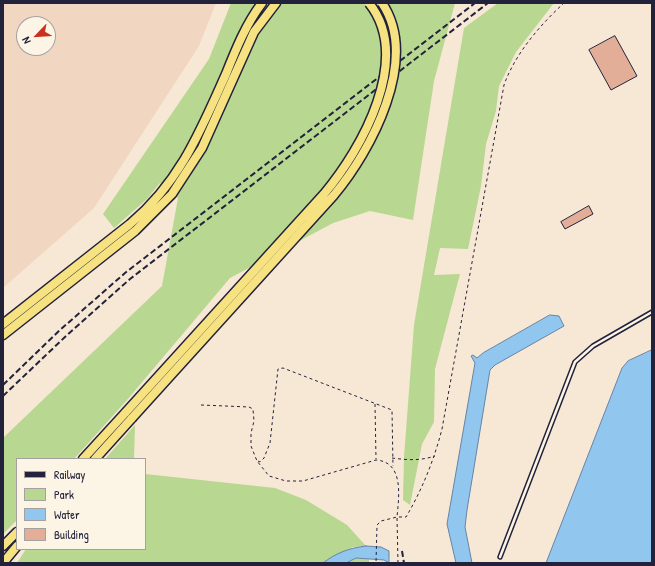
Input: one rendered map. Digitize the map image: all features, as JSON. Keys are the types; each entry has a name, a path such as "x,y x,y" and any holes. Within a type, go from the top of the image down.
{"highway":[{"path":"3,324 130,224 160,195 179,170 196,140 245,30 262,3"},
{"path":"3,335 135,231 167,200 199,154 251,38 261,21 276,3"},
{"path":"84,458 320,198 353,155 376,106 384,73 385,53 383,33 377,14 369,3"},
{"path":"96,458 334,195 361,157 382,114 394,70 394,36 389,16 382,3"},
{"path":"3,546 16,533"},
{"path":"3,563 16,547"}],"lane":[{"path":"500,557 575,362 592,346 652,312"}],"path":[{"path":"376,563 378,523 397,517 406,517 435,456 442,429 504,85 514,63 538,31 564,3"},
{"path":"257,461 260,462 264,458 270,443 278,369 283,368 392,410 392,466 399,487 397,517 398,563"},
{"path":"375,404 376,460"},
{"path":"201,405 249,407 253,409 254,421 251,433 251,446 257,461 269,476 286,481 303,481 376,460 383,460 392,466"},
{"path":"392,458 423,460 435,456"}],"shaded area":[{"path":"3,3 216,3 199,46 94,208 3,288"}],"green space":[{"path":"231,3 455,3 434,81 413,220 370,211 333,223 230,278 127,400 75,458 16,458 16,521 3,534 3,438 162,286 178,198 160,183 147,199 114,228 103,214 209,59"},
{"path":"498,3 554,3 516,52 499,86 496,111 486,144 481,186 468,249 440,248 434,275 460,274 435,369 434,422 422,444 410,505 403,500 404,457 414,325 464,28"},
{"path":"135,425 134,458 106,458"},
{"path":"146,474 275,488 306,500 347,525 366,546 353,547 323,563 17,563 25,550 146,550"},
{"path":"356,558 369,559 369,563 346,563"}],"water":[{"path":"550,315 559,316 564,326 495,365 490,370 465,527 472,563 456,563 447,524 475,363 471,356 473,355 477,358 483,353"},
{"path":"652,350 652,563 546,563 622,368 628,361"},
{"path":"366,546 381,547 389,551 389,563 384,560 356,558 346,563 323,563 333,556 343,552"}],"building":[{"path":"615,36 637,76 611,90 589,50"},
{"path":"589,206 593,214 565,229 561,222"}],"railway":[{"path":"3,385 60,330 125,273 475,3"},
{"path":"3,396 66,336 130,279 488,3"},
{"path":"402,551 404,563"}]}
